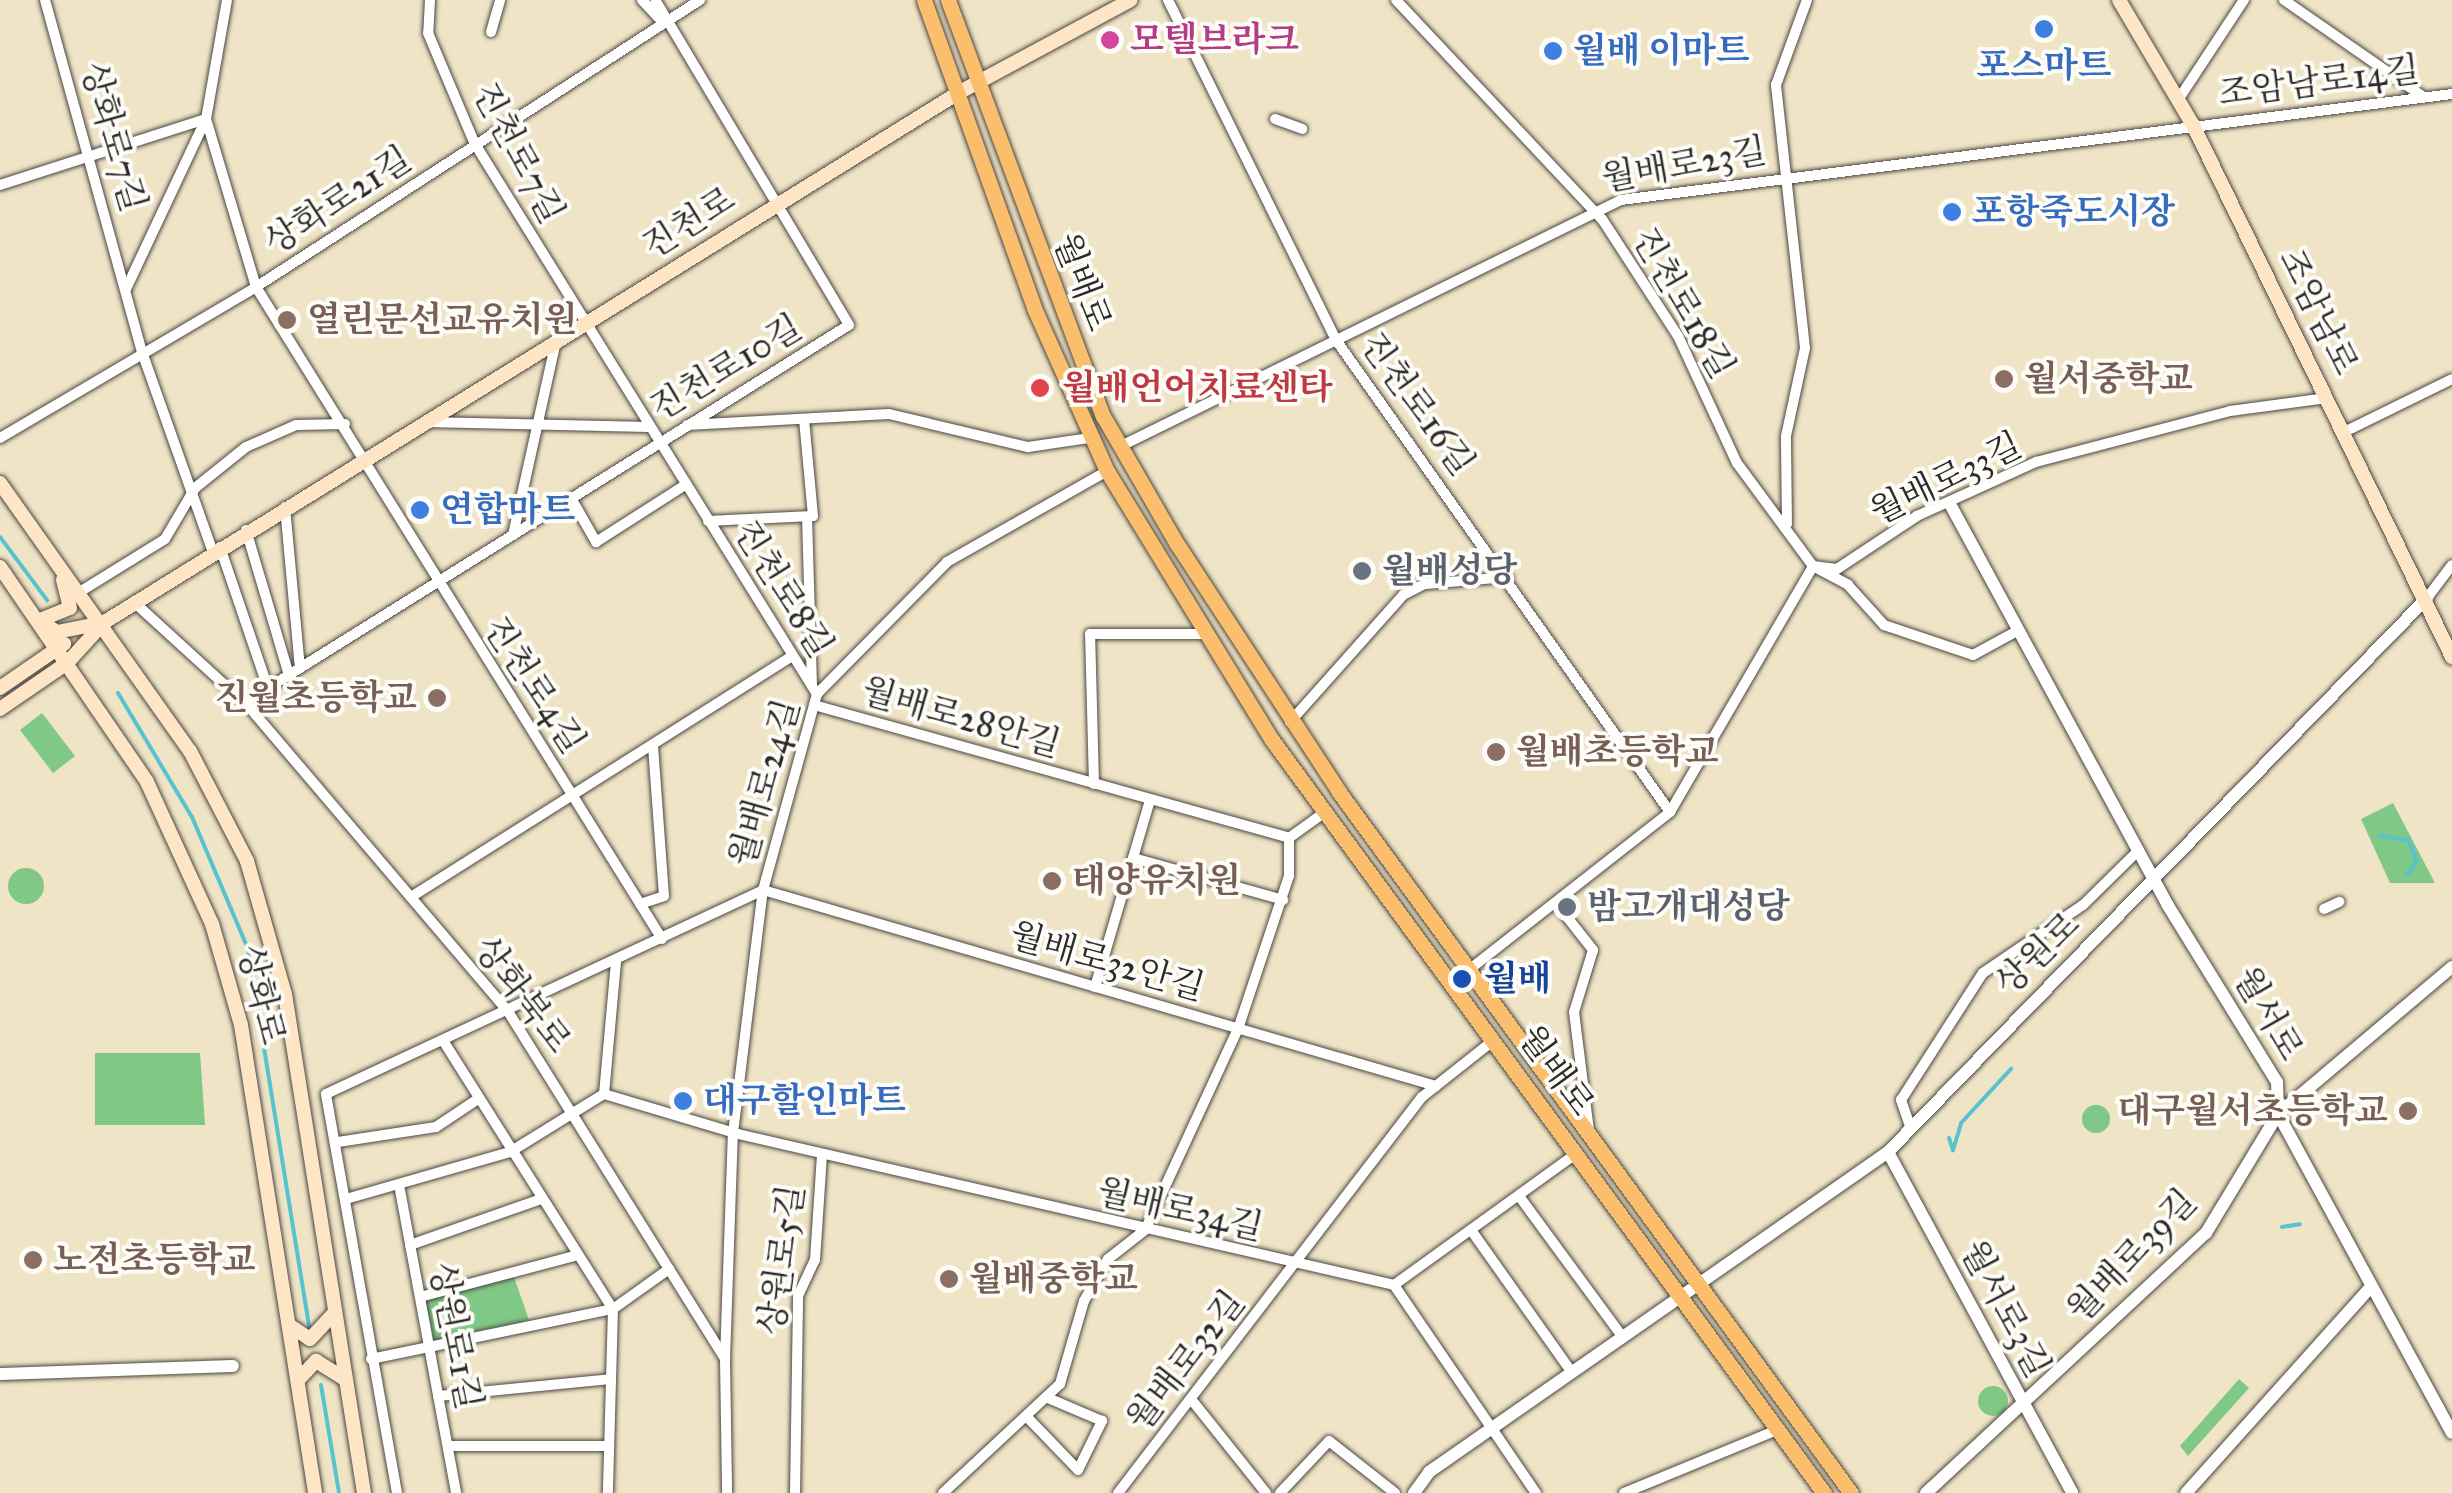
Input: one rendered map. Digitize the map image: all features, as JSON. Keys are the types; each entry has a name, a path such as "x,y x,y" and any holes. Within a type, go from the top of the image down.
{"main road":[{"name":"월배로","path":"924,0 1090,438 1106,471 1325,812 1824,1493"},
{"name":"월배로","path":"948,0 1119,448 1290,722 1851,1493"},
{"name":"진천로","path":"102,624 216,548 775,204 977,82 1130,0"},
{"name":"조암남로","path":"2119,0 2193,126 2427,598 2452,656"},
{"name":"상화로","path":"0,483 190,751 247,861 275,943 364,1493"},
{"path":"39,620 70,608 55,562"},
{"name":"상화로","path":"0,567 59,647 186,850 212,924 240,1025 315,1493"},
{"path":"39,620 81,632"},
{"path":"0,688 81,632 102,624"},
{"path":"0,709 67,663 102,624"},
{"path":"289,1324 310,1339 334,1313"},
{"path":"298,1382 316,1360 346,1380"}],"street":[{"name":"상화로7길","path":"45,0 142,352 216,548"},
{"path":"0,186 206,119 227,0"},
{"name":"진천로7길","path":"430,0 428,33 476,144 583,324"},
{"name":"진천로7길","path":"490,32 500,0"},
{"path":"642,0 663,22 775,204"},
{"path":"656,0 663,22"},
{"name":"상화로21길","path":"0,438 256,288 700,0"},
{"name":"진천로16길","path":"1168,0 1336,340 1670,812"},
{"name":"진천로18길","path":"1396,0 1590,209 1678,336 1737,463 1788,525 1813,566"},
{"path":"1788,525 1786,436 1805,348 1781,175 1776,85 1807,0"},
{"path":"2178,100 2244,0"},
{"path":"2284,0 2423,96"},
{"name":"조암남로14길","path":"2193,126 2452,93"},
{"name":"상화로7길","path":"126,290 206,119"},
{"name":"진천로4길","path":"206,119 256,288 345,424 436,584 662,939"},
{"path":"1274,119 1302,129"},
{"name":"월배로23길","path":"1119,448 1590,209 1781,175 2193,126"},
{"name":"진천로10길","path":"244,702 849,325 775,204"},
{"name":"진천로8길","path":"583,324 814,695"},
{"path":"514,534 556,342"},
{"path":"2344,432 2452,379"},
{"name":"월배로33길","path":"1813,566 1837,569 1950,504 2036,462 2230,412 2327,398"},
{"path":"686,425 889,414 1028,447 1090,438"},
{"path":"804,418 810,516"},
{"path":"421,422 650,427"},
{"path":"78,593 166,539 194,488 246,447 296,425 345,424"},
{"name":"월배로24길","path":"725,1359 733,1133 763,890 814,695 947,562 1106,471"},
{"path":"571,498 596,542 685,485"},
{"name":"월서로","path":"1950,504 2156,884 2277,1082 2278,1114 2369,1289 2452,1433"},
{"path":"284,507 295,672"},
{"name":"진천로8길","path":"708,522 810,516 814,695"},
{"path":"246,530 295,672"},
{"path":"216,548 268,688"},
{"path":"1470,969 1670,812 1813,566 1848,585 1884,626 1973,655 2017,631"},
{"name":"상원로","path":"1414,1493 1490,1428 1888,1152 2156,884 2427,598 2452,566"},
{"path":"1290,722 1403,595 1425,584 1508,578"},
{"name":"상화북로","path":"135,602 244,702 510,1013 725,1359"},
{"name":"월배로28안길","path":"1094,784 1090,634 1209,634"},
{"path":"411,897 792,656"},
{"name":"월배로28안길","path":"814,695 1094,784 1289,838"},
{"path":"640,904 664,896 654,745"},
{"path":"1095,988 1150,800"},
{"path":"943,1493 1048,1398 1108,1259 1144,1230 1238,1030 1283,900 1289,838 1325,812"},
{"path":"1910,1126 1902,1100 1983,973 2082,905 2138,851"},
{"path":"1133,858 1283,900"},
{"path":"397,1493 371,1360 338,1142 326,1094 510,1013 763,890"},
{"name":"월배로32안길","path":"763,890 1436,1086"},
{"path":"2324,909 2339,902"},
{"path":"1556,903 1593,950 1574,1012 1589,1133"},
{"path":"604,1094 616,961"},
{"name":"월배로39길","path":"1926,1493 2206,1233 2278,1114 2452,967"},
{"name":"월배로32길","path":"1118,1493 1436,1086 1495,1039"},
{"path":"444,1042 612,1309 608,1493"},
{"path":"346,1199 400,1190 510,1152 569,1109 604,1094 733,1133"},
{"path":"338,1142 436,1127 478,1099"},
{"name":"월배로34길","path":"733,1133 1294,1266 1394,1285"},
{"name":"월서로3길","path":"1888,1152 2072,1493"},
{"path":"1536,1493 1394,1285 1578,1153"},
{"name":"상원로5길","path":"795,1493 798,1296 815,1260 822,1154"},
{"name":"상원로1길","path":"400,1190 456,1493"},
{"path":"1520,1196 1621,1335"},
{"path":"410,1245 541,1199"},
{"path":"1471,1230 1571,1370"},
{"path":"420,1298 578,1255"},
{"path":"371,1360 612,1309 669,1268"},
{"path":"2186,1493 2369,1289"},
{"path":"725,1359 726,1493"},
{"path":"0,1374 234,1366"},
{"path":"438,1396 610,1378"},
{"path":"1028,1418 1078,1470 1102,1421 1048,1398"},
{"path":"1191,1399 1266,1493"},
{"path":"1624,1493 1778,1429"},
{"path":"1280,1493 1330,1441 1395,1493"},
{"path":"448,1446 608,1446"}],"green space":[{"path":"42,713 75,756 53,773 20,730"},
{"path":"2393,803 2435,883 2390,883 2361,819"},
{"path":"26,868 39,873 44,886 39,899 26,904 13,899 8,886 13,873"},
{"path":"95,1053 200,1053 205,1125 95,1125"},
{"path":"2096,1105 2106,1109 2110,1119 2106,1129 2096,1133 2086,1129 2082,1119 2086,1109"},
{"path":"514,1277 529,1320 434,1341 425,1300"},
{"path":"2239,1379 2249,1388 2188,1456 2180,1446"},
{"path":"1993,1386 2004,1390 2008,1401 2004,1412 1993,1416 1982,1412 1978,1401 1982,1390"}],"waterway":[{"path":"0,537 47,600"},
{"path":"118,693 192,817 248,949 309,1327"},
{"path":"2379,836 2408,840 2417,861 2407,875"},
{"path":"1949,1138 1953,1150 1961,1123 2011,1069"},
{"path":"2282,1227 2300,1224"},
{"path":"321,1385 339,1493"}],"place":[{"name":"포스마트","path":"2044,29"},
{"name":"모텔브라크","path":"1110,40"},
{"name":"월배 이마트","path":"1553,51"},
{"name":"포항죽도시장","path":"1952,212"},
{"name":"열린문선교유치원","path":"287,320"},
{"name":"월서중학교","path":"2004,379"},
{"name":"월배언어치료센타","path":"1040,388"},
{"name":"연합마트","path":"420,510"},
{"name":"월배성당","path":"1362,571"},
{"name":"진월초등학교","path":"437,698"},
{"name":"월배초등학교","path":"1496,752"},
{"name":"태양유치원","path":"1052,881"},
{"name":"밤고개대성당","path":"1567,907"},
{"name":"월배","path":"1462,979"},
{"name":"대구할인마트","path":"683,1101"},
{"name":"대구월서초등학교","path":"2408,1111"},
{"name":"노전초등학교","path":"33,1260"},
{"name":"월배중학교","path":"949,1279"}]}
